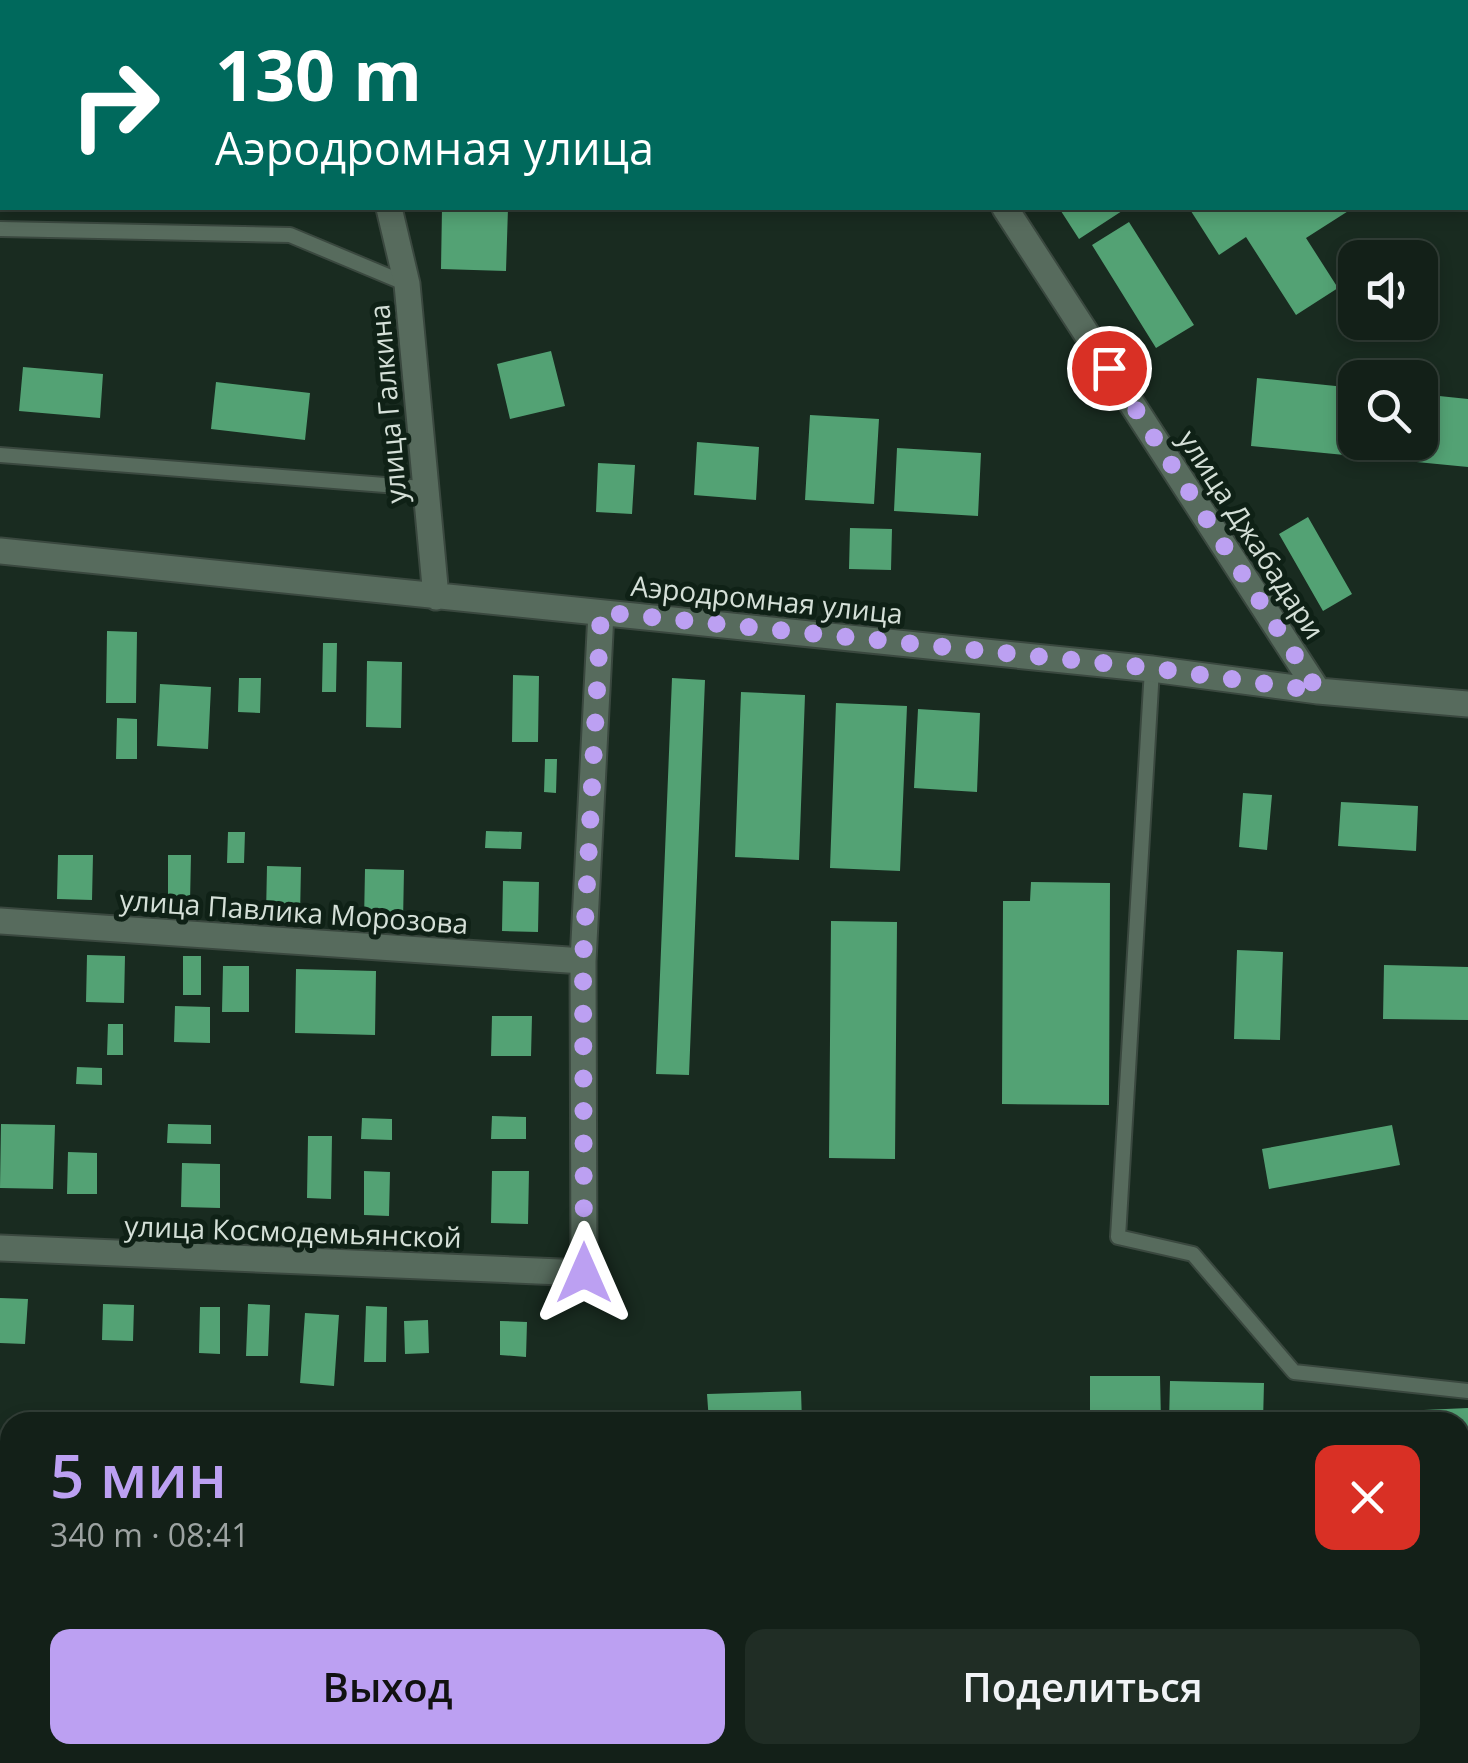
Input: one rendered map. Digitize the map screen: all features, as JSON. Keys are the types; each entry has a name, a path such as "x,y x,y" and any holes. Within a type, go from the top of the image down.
{"street":[{"name":"улица Галкина","path":"389,210 407,284 436,596"},
{"name":"улица Джабадари","path":"1006,210 1318,691"},
{"name":"Аэродромная улица","path":"0,551 1152,668 1318,691 1468,704"},
{"path":"583,961 601,612"},
{"name":"улица Павлика Морозова","path":"0,920 583,961"},
{"name":"улица Космодемьянской","path":"0,1248 584,1273 583,961"}],"lane":[{"path":"0,229 290,236 407,284"},
{"path":"0,455 424,488"},
{"path":"1152,668 1118,1236 1193,1254 1294,1372 1468,1391"}],"building":[{"path":"442,210 508,210 506,271 441,269"},
{"path":"1060,210 1122,211 1079,239"},
{"path":"1190,210 1350,210 1306,238 1338,288 1296,315 1246,237 1219,255"},
{"path":"1129,222 1194,325 1156,348 1092,245"},
{"path":"551,351 565,406 510,419 497,364"},
{"path":"23,367 103,374 100,418 19,411"},
{"path":"1257,378 1338,386 1338,454 1251,446"},
{"path":"216,382 310,393 305,440 211,429"},
{"path":"1438,396 1468,399 1468,467 1396,460 1438,460"},
{"path":"810,415 879,419 874,504 805,500"},
{"path":"697,442 759,447 756,500 694,495"},
{"path":"897,448 981,453 978,516 894,511"},
{"path":"598,463 635,465 632,514 596,512"},
{"path":"1308,517 1352,594 1323,611 1279,534"},
{"path":"850,528 892,529 891,570 849,569"},
{"path":"107,631 137,632 136,703 106,703"},
{"path":"323,643 337,643 336,692 322,692"},
{"path":"367,661 402,662 401,728 366,727"},
{"path":"513,675 539,676 538,742 512,742"},
{"path":"239,678 261,678 260,713 238,712"},
{"path":"672,678 705,680 689,1075 656,1074"},
{"path":"160,684 211,687 208,749 157,746"},
{"path":"741,692 805,695 799,860 735,857"},
{"path":"836,703 907,706 900,871 830,868"},
{"path":"918,709 980,713 977,792 914,788"},
{"path":"117,718 137,719 137,759 116,759"},
{"path":"545,759 557,759 556,793 544,792"},
{"path":"1243,793 1272,795 1267,850 1239,847"},
{"path":"1341,802 1418,806 1416,851 1338,846"},
{"path":"486,831 522,832 521,849 485,848"},
{"path":"228,832 245,832 244,863 227,863"},
{"path":"58,855 93,855 92,900 57,899"},
{"path":"168,855 191,855 190,902 168,901"},
{"path":"267,866 301,867 300,916 266,915"},
{"path":"365,869 404,870 403,922 364,921"},
{"path":"503,881 539,882 538,932 502,931"},
{"path":"1031,882 1110,883 1109,1105 1002,1104 1003,901 1030,901"},
{"path":"831,921 897,922 895,1159 829,1158"},
{"path":"1237,950 1283,952 1280,1040 1234,1039"},
{"path":"87,955 125,956 124,1003 86,1002"},
{"path":"183,956 201,956 201,995 183,995"},
{"path":"1384,965 1468,967 1468,1020 1383,1019"},
{"path":"223,966 249,966 249,1012 222,1012"},
{"path":"296,969 376,971 375,1035 295,1033"},
{"path":"175,1006 210,1007 210,1043 174,1042"},
{"path":"492,1016 532,1016 531,1056 491,1056"},
{"path":"108,1024 123,1024 123,1055 107,1055"},
{"path":"77,1067 102,1068 102,1085 76,1084"},
{"path":"492,1116 526,1117 526,1139 491,1139"},
{"path":"362,1118 392,1119 392,1140 361,1139"},
{"path":"1,1124 55,1125 53,1189 0,1188"},
{"path":"168,1124 211,1125 211,1144 167,1143"},
{"path":"1392,1125 1400,1165 1269,1189 1262,1149"},
{"path":"308,1136 332,1136 331,1199 307,1198"},
{"path":"68,1152 97,1153 97,1194 67,1194"},
{"path":"182,1163 220,1164 220,1208 181,1207"},
{"path":"364,1171 390,1172 389,1216 364,1215"},
{"path":"492,1171 529,1171 528,1224 491,1223"},
{"path":"0,1298 28,1299 25,1344 0,1343"},
{"path":"103,1304 134,1305 133,1341 102,1340"},
{"path":"248,1304 270,1305 268,1356 246,1356"},
{"path":"366,1306 387,1307 386,1362 364,1362"},
{"path":"200,1307 220,1307 220,1354 199,1353"},
{"path":"305,1313 339,1315 334,1386 300,1383"},
{"path":"428,1320 429,1353 405,1354 404,1321"},
{"path":"500,1321 527,1322 526,1357 500,1355"},
{"path":"1090,1376 1160,1376 1161,1412 1090,1412"},
{"path":"1170,1381 1264,1383 1263,1412 1169,1412"},
{"path":"801,1391 802,1412 708,1412 707,1394"},
{"path":"1468,1408 1468,1412 1379,1412"}],"route":[{"path":"584,1273 583,961 601,612 1152,668 1318,691 1109,368"}]}
